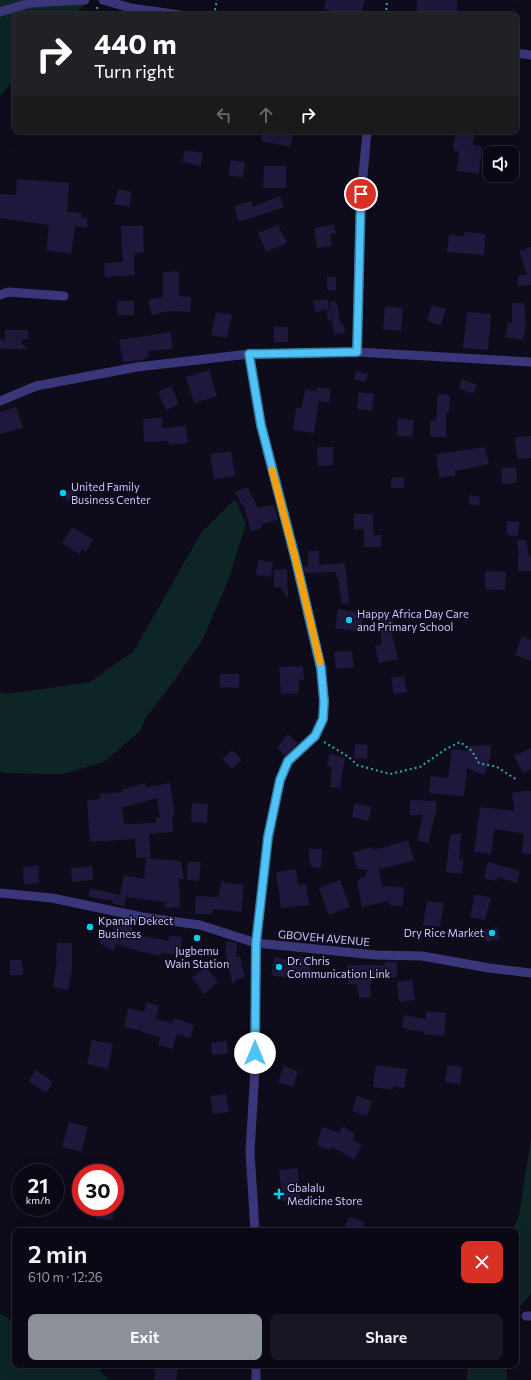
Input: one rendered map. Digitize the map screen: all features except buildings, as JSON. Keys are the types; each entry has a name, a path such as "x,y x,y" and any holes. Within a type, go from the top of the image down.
{"street":[{"path":"0,12 30,3 85,0"},
{"path":"103,0 131,8 159,12"},
{"path":"519,53 531,55"},
{"path":"357,352 360,209 367,134"},
{"path":"0,295 8,292 64,296"},
{"path":"0,401 36,386 137,367 249,354 357,352 531,362"},
{"path":"249,354 261,425 296,561 321,668 324,701 323,719 315,736 288,761 280,780 268,837 256,943 255,1069 250,1152 255,1228"},
{"name":"GBOVEH AVENUE","path":"0,893 52,898 142,917 200,924 256,943 367,954 422,956 489,968 531,973"},
{"path":"256,1368 256,1380"}],"path":[{"path":"215,12 217,0"},
{"path":"386,12 387,0"},
{"path":"315,736 349,757 357,766 390,774 420,766 446,749 460,742 472,751 479,763 497,767 517,780"}],"green space":[{"path":"0,0 89,0 77,12 12,12 12,83 0,96"},
{"path":"235,499 246,524 228,581 202,641 145,719 141,730 104,762 63,774 6,773 0,771 0,692 7,694 90,682 134,651 201,533"},
{"path":"531,1137 531,1293 519,1307 519,1228 513,1228 519,1216"},
{"path":"0,1314 12,1320 12,1368 98,1368 109,1380 0,1380"},
{"path":"468,1368 506,1368 507,1380 467,1380"}],"slow traffic":[{"path":"272,470 296,561 320,662"}],"place":[{"name":"United Family Business Center","path":"63,493"},
{"name":"Happy Africa Day Care and Primary School","path":"349,620"},
{"name":"Kpanah Dekect Business","path":"90,927"},
{"name":"Dry Rice Market","path":"492,933"},
{"name":"Jugbemu Wain Station","path":"197,938"},
{"name":"Dr. Chris Communication Link","path":"279,967"},
{"name":"Gbalalu Medicine Store","path":"279,1194"}],"route":[{"path":"255,1053 256,943 268,837 280,780 288,761 315,736 323,719 324,701 321,668 296,561 261,425 249,354 357,352 361,194"}]}
